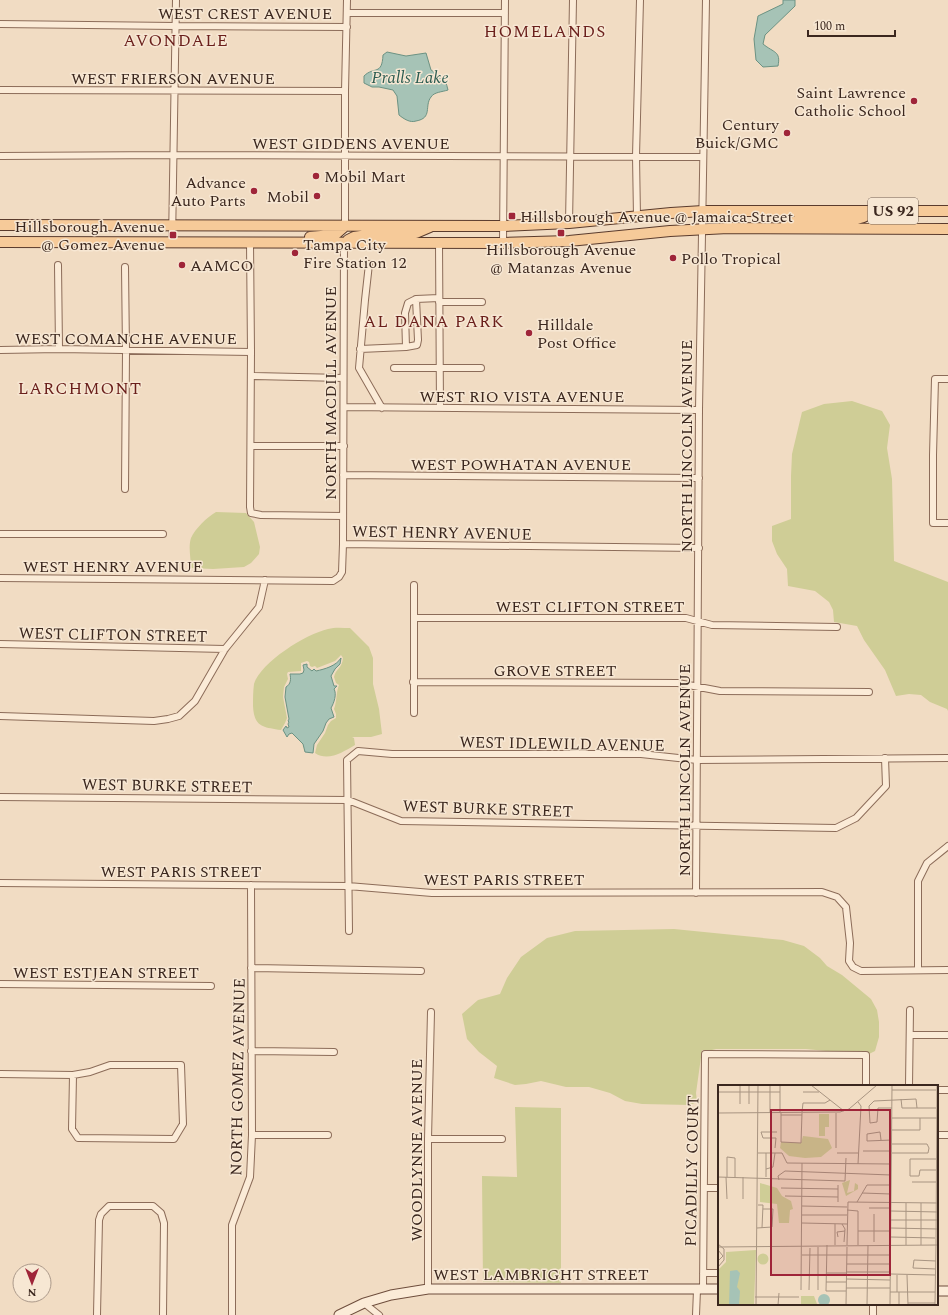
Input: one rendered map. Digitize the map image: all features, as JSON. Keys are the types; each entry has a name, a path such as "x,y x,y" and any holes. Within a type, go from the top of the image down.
{"main road":[{"path":"778,228 800,220 855,220 866,216 873,211"},
{"name":"US 92","path":"0,225 503,226 569,223 703,212 948,211"},
{"path":"250,242 256,238 306,238 332,235 337,233 345,226"},
{"path":"344,243 354,237 381,233 416,233 433,226"},
{"name":"US 92","path":"0,242 503,243 569,241 728,228 948,228"},
{"name":"WEST LAMBRIGHT STREET","path":"339,1315 364,1303 391,1295 428,1289 718,1289"}],"street":[{"path":"172,242 176,0"},
{"path":"345,226 345,91 348,0"},
{"path":"503,243 505,0"},
{"path":"569,223 573,0"},
{"path":"637,217 636,156 640,0"},
{"name":"NORTH LINCOLN AVENUE","path":"696,893 699,410 706,0"},
{"name":"WEST CREST AVENUE","path":"347,13 505,13"},
{"name":"WEST CREST AVENUE","path":"0,24 347,26"},
{"name":"WEST FRIERSON AVENUE","path":"0,90 345,91"},
{"name":"WEST GIDDENS AVENUE","path":"0,156 173,155 703,157"},
{"path":"250,242 251,513 261,515 343,516"},
{"name":"NORTH MACDILL AVENUE","path":"343,544 344,243"},
{"path":"439,243 440,408"},
{"path":"369,264 359,368 382,408"},
{"path":"58,265 59,350"},
{"path":"125,267 125,489"},
{"path":"360,348 406,347 417,345 416,299"},
{"path":"406,347 405,313 408,303 416,299 482,302"},
{"name":"WEST COMANCHE AVENUE","path":"0,350 251,352"},
{"path":"394,368 481,368"},
{"path":"251,376 343,378"},
{"path":"948,379 935,379 933,455 933,523 948,523"},
{"name":"WEST RIO VISTA AVENUE","path":"344,407 699,410"},
{"path":"251,446 344,446"},
{"name":"WEST POWHATAN AVENUE","path":"343,475 699,478"},
{"path":"0,534 163,534"},
{"name":"WEST HENRY AVENUE","path":"0,578 333,581 342,572 343,544 699,548"},
{"path":"0,716 154,721 179,716 195,702 225,649 259,607 265,580"},
{"path":"414,585 414,713"},
{"name":"WEST CLIFTON STREET","path":"414,618 686,618 712,626 837,627"},
{"name":"WEST CLIFTON STREET","path":"0,644 225,649"},
{"name":"GROVE STREET","path":"414,682 678,683 720,690 869,692"},
{"name":"WEST IDLEWILD AVENUE","path":"348,800 347,760 358,751 392,754 641,754 697,760 948,758"},
{"name":"WEST BURKE STREET","path":"0,797 348,800 401,821 836,828 856,818 886,786 885,758"},
{"path":"348,800 348,931"},
{"path":"918,970 918,881 927,863 948,846"},
{"name":"WEST PARIS STREET","path":"0,883 348,886 432,893 822,892 836,897 846,907 850,943 849,961 853,967 860,971 948,970"},
{"name":"NORTH GOMEZ AVENUE","path":"232,1315 232,1225 250,1177 252,1134 251,884"},
{"path":"252,968 421,971"},
{"name":"WEST ESTJEAN STREET","path":"0,984 211,986"},
{"path":"909,1085 910,1010"},
{"name":"WOODLYNNE AVENUE","path":"428,1289 428,1139 431,1012"},
{"path":"910,1036 948,1035"},
{"path":"252,1051 334,1052"},
{"name":"PICADILLY COURT","path":"696,1315 703,1273 705,1054 866,1055 866,1085"},
{"path":"0,1074 73,1075 90,1072 110,1065 181,1065 182,1124 174,1139 78,1138 72,1128 73,1075"},
{"path":"252,1134 328,1135"},
{"path":"428,1139 502,1139"},
{"path":"704,1188 718,1188"},
{"path":"97,1315 99,1220 101,1214 108,1206 153,1206 161,1212 164,1223 163,1315"},
{"path":"703,1273 718,1273"},
{"path":"364,1303 379,1315"}],"shaded area":[{"path":"852,401 882,411 890,425 887,448 892,479 894,561 948,582 948,711 947,709 930,702 921,695 909,694 896,696 885,670 864,640 857,626 834,622 833,610 829,602 815,591 788,586 787,569 777,554 772,541 772,526 791,519 792,454 802,412 824,404"},
{"path":"216,512 246,513 254,522 260,547 259,554 251,563 244,567 213,569 191,568 191,538 195,531"},
{"path":"331,628 350,628 369,647 373,658 373,684 379,709 382,734 371,737 352,737 354,738 355,745 335,755 325,757 315,753 317,745 325,733 328,725 336,718 334,709 339,685 336,683 334,677 342,662 343,658 341,655 335,661 317,668 315,666 310,666 309,662 307,661 301,663 301,671 288,672 288,679 284,687 283,697 287,718 285,723 281,730 264,727 261,725 255,718 253,692 254,684 265,667 285,650 308,637"},
{"path":"674,929 783,940 804,946 820,958 827,966 842,975 871,999 877,1010 879,1022 879,1037 875,1051 869,1054 869,1052 806,1049 702,1050 696,1093 697,1102 690,1105 642,1104 625,1101 610,1093 589,1087 566,1087 541,1081 515,1085 494,1078 497,1066 479,1052 467,1039 462,1014 478,1000 500,994 507,978 521,957 547,938 575,931"},
{"path":"515,1107 561,1108 561,1283 483,1282 482,1176 517,1177"}],"water":[{"path":"783,0 795,0 795,6 765,35 763,44 776,53 779,61 778,66 763,67 756,60 754,39 758,16 783,4"},
{"name":"Pralls Lake","path":"387,52 406,56 426,53 431,70 442,77 445,82 448,90 432,95 429,100 425,117 414,121 405,119 399,115 397,96 393,90 372,87 364,83 364,76 371,71 377,70 381,66 383,55"},
{"path":"341,658 340,664 331,676 334,686 337,686 334,689 335,698 331,708 334,717 329,719 326,723 323,731 314,744 313,753 305,752 303,744 292,733 287,737 283,730 286,726 287,728 289,727 285,697 286,687 290,681 290,674 303,673 303,665 307,664 307,667 312,671 314,669 316,671 330,667"}],"place":[{"name":"Saint Lawrence Catholic School","path":"914,101"},
{"name":"Century Buick/GMC","path":"787,133"},
{"name":"Mobil Mart","path":"316,176"},
{"name":"Advance Auto Parts","path":"254,191"},
{"name":"Mobil","path":"317,196"},
{"name":"Hillsborough Avenue @ Jamaica Street","path":"512,216"},
{"name":"Hillsborough Avenue @ Matanzas Avenue","path":"561,233"},
{"name":"Hillsborough Avenue @ Gomez Avenue","path":"173,235"},
{"name":"Tampa City Fire Station 12","path":"295,253"},
{"name":"Pollo Tropical","path":"673,258"},
{"name":"AAMCO","path":"182,265"},
{"name":"Hilldale Post Office","path":"529,333"}],"district":[{"name":"HOMELANDS","path":"545,31"},
{"name":"AVONDALE","path":"176,40"},
{"name":"AL DANA PARK","path":"434,321"},
{"name":"LARCHMONT","path":"80,388"}]}
